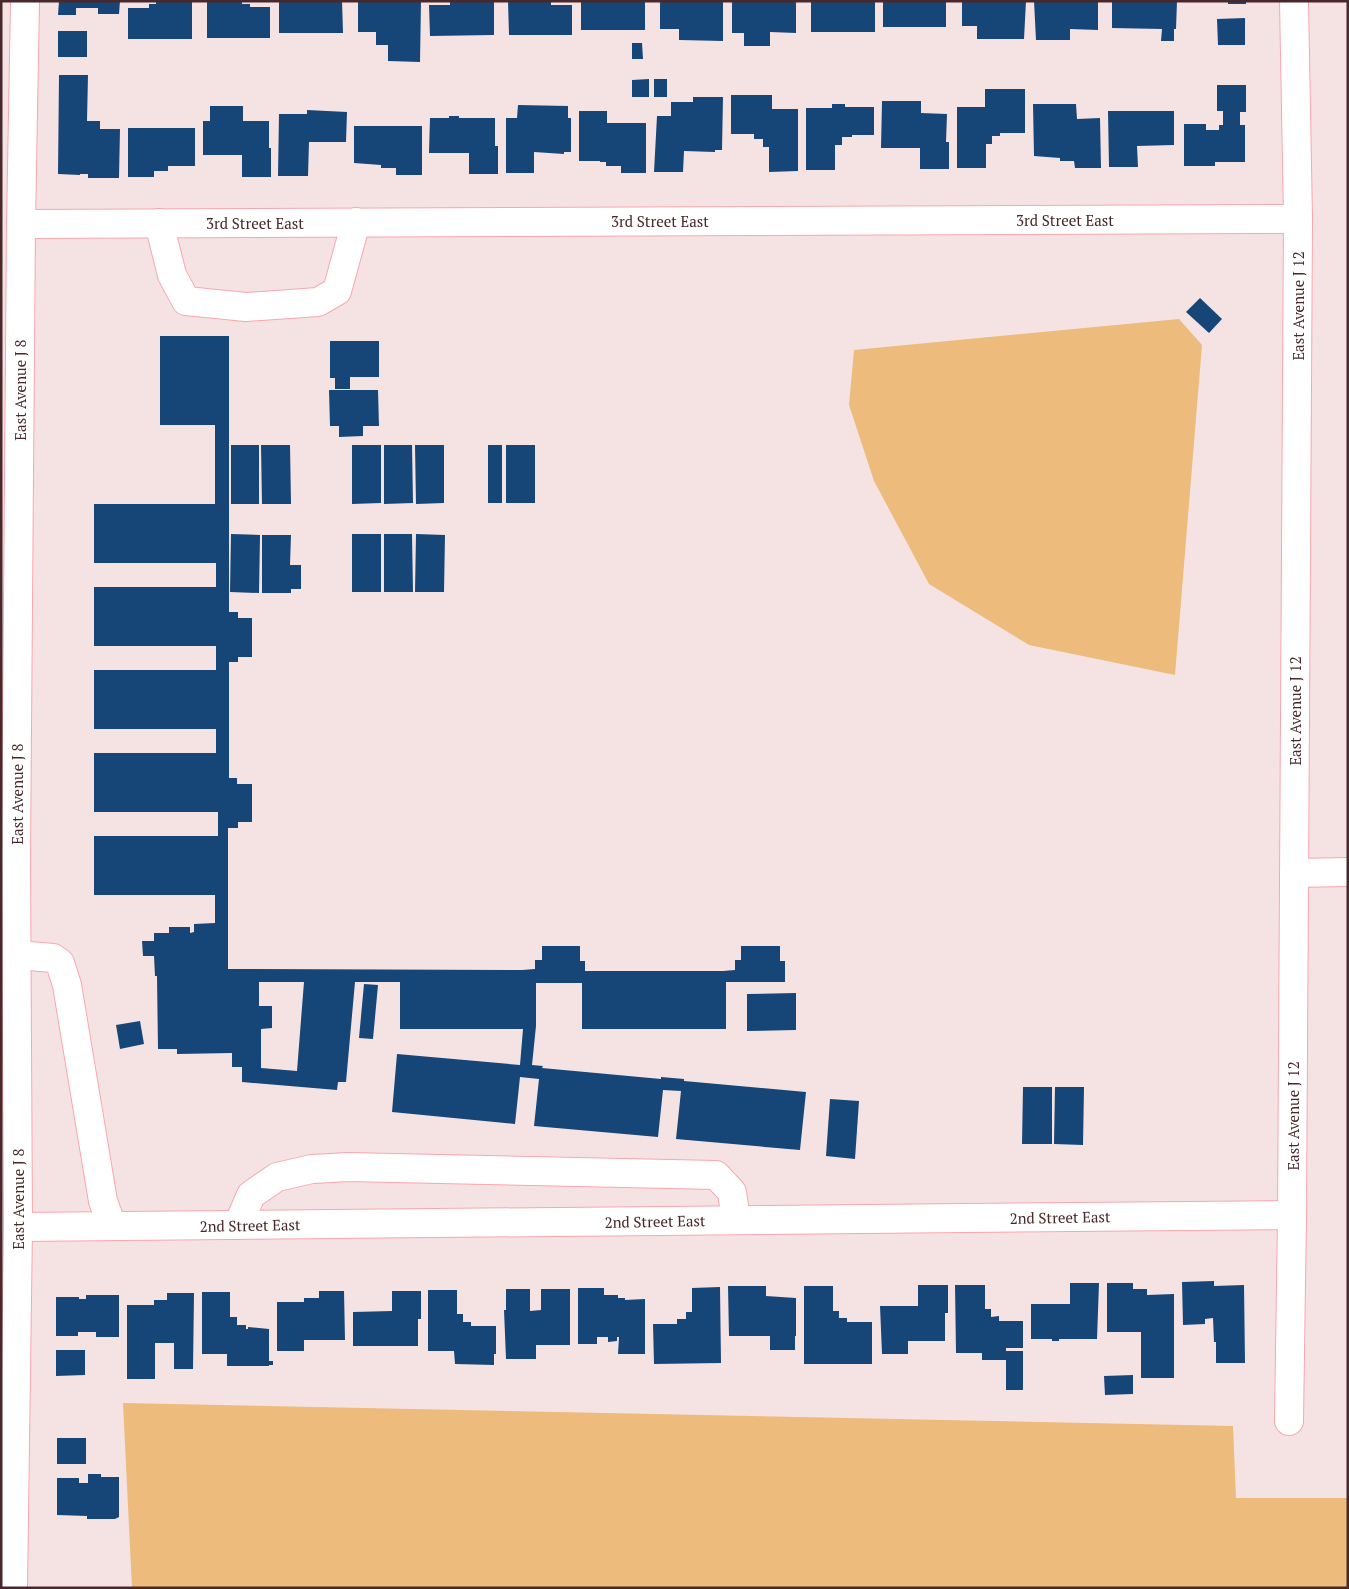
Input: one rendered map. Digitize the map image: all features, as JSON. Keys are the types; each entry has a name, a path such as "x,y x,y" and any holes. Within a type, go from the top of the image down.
{"street":[{"name":"East Avenue J 8","path":"13,1588 18,1227 17,955 9,882 25,1"},
{"name":"East Avenue J 12","path":"1288,1421 1292,1215 1298,219 1294,1"},
{"name":"3rd Street East","path":"21,224 1298,219"},
{"path":"159,223 172,275 186,301 246,307 318,302 337,291 356,222"},
{"path":"1294,872 1348,872"},
{"path":"17,955 53,958 60,963 67,986 104,1201 112,1226"},
{"path":"238,1225 251,1195 277,1176 312,1169 348,1167 716,1175 732,1192 736,1220"},
{"name":"2nd Street East","path":"18,1227 1292,1215"}],"shaded area":[{"path":"1179,319 1202,345 1175,675 1029,645 929,584 874,481 849,405 854,350"},
{"path":"123,1403 1233,1426 1236,1498 1348,1498 1348,1588 132,1588"}],"building":[{"path":"59,1 120,1 119,14 98,14 98,8 76,8 76,15 58,15"},
{"path":"156,1 192,1 192,39 128,39 128,8 149,8 149,4 156,4"},
{"path":"207,1 242,1 242,4 250,4 250,7 270,7 270,38 207,38"},
{"path":"279,1 342,1 343,33 279,33"},
{"path":"358,1 421,1 420,62 388,61 388,45 376,45 376,32 358,32"},
{"path":"450,1 494,1 494,35 430,36 429,5 450,5"},
{"path":"508,1 551,1 551,5 572,5 572,35 509,35"},
{"path":"581,1 645,1 645,30 581,30"},
{"path":"660,1 723,1 723,41 679,40 679,29 660,29"},
{"path":"796,1 796,33 770,32 770,46 744,46 744,33 732,33 732,2"},
{"path":"811,1 875,1 875,32 811,32"},
{"path":"883,1 946,1 946,27 883,27"},
{"path":"962,1 1026,1 1024,39 977,39 977,26 962,26"},
{"path":"1034,1 1098,1 1098,30 1070,29 1070,40 1036,40"},
{"path":"1112,1 1177,1 1174,41 1161,41 1162,29 1112,28"},
{"path":"1228,1 1246,1 1246,4 1228,4"},
{"path":"1245,18 1245,45 1218,45 1217,19"},
{"path":"58,31 87,31 87,57 58,57"},
{"path":"632,43 642,43 643,59 632,59"},
{"path":"59,75 88,75 87,121 100,121 100,129 120,129 119,178 88,178 88,174 58,174"},
{"path":"649,79 649,97 632,97 632,80"},
{"path":"654,79 667,79 667,97 654,97"},
{"path":"1217,85 1246,85 1246,112 1240,112 1240,125 1245,125 1245,162 1215,162 1215,166 1184,166 1184,124 1206,124 1206,130 1219,130 1219,125 1223,125 1223,111 1217,111"},
{"path":"985,89 1025,89 1025,133 1000,133 1000,136 992,136 992,144 986,144 986,168 957,168 957,107 985,107"},
{"path":"731,95 772,95 772,109 798,109 798,171 769,172 769,147 763,147 763,139 754,139 754,134 731,134"},
{"path":"693,97 723,97 722,150 715,150 715,152 684,151 683,172 654,172 657,116 671,116 671,102 693,102"},
{"path":"882,101 921,101 921,113 947,114 946,142 949,142 949,169 920,169 920,148 881,148"},
{"path":"832,104 845,104 845,107 874,107 874,135 842,137 842,145 835,145 835,170 806,170 806,108 832,108"},
{"path":"1033,104 1076,104 1077,119 1100,118 1101,168 1075,168 1074,161 1060,161 1060,158 1034,156"},
{"path":"518,105 568,106 568,118 571,118 571,152 564,152 564,154 534,152 534,173 506,173 506,118 517,118"},
{"path":"210,106 243,106 243,121 269,121 271,177 242,177 242,155 203,155 203,121 210,121"},
{"path":"307,110 347,112 346,142 309,142 308,176 278,176 279,114 307,114"},
{"path":"579,111 607,111 607,123 646,123 646,173 621,173 621,166 606,166 606,162 600,161 579,161"},
{"path":"1108,111 1174,111 1174,145 1137,146 1138,167 1109,167"},
{"path":"449,116 459,116 459,118 495,118 498,174 469,174 469,153 429,153 430,118 449,118"},
{"path":"354,126 422,126 422,175 396,175 396,168 381,168 381,165 354,163"},
{"path":"128,128 195,128 195,166 168,166 168,171 154,171 154,177 128,177"},
{"path":"1200,298 1222,319 1209,333 1186,312"},
{"path":"160,336 229,336 229,612 238,612 238,618 252,618 252,657 238,657 238,662 229,662 229,778 237,778 237,784 252,784 252,822 238,822 238,828 228,828 228,969 522,970 535,969 535,960 542,960 542,946 580,946 580,961 585,961 585,971 723,971 735,970 735,960 741,960 741,946 780,946 780,961 785,961 785,982 726,982 726,1029 582,1029 582,983 536,983 536,1026 532,1065 543,1066 542,1068 661,1079 661,1077 684,1079 684,1081 806,1092 800,1150 676,1139 681,1091 663,1090 658,1137 534,1126 539,1079 520,1077 515,1124 392,1112 397,1054 520,1065 523,1029 400,1029 400,982 355,982 346,1082 338,1082 337,1090 242,1082 242,1067 232,1067 232,1053 177,1054 177,1049 158,1049 157,976 155,976 154,956 143,956 142,941 154,941 154,933 169,933 169,927 190,927 190,933 194,932 194,924 215,923 215,895 94,895 94,836 218,836 218,812 94,812 94,753 216,753 216,729 94,729 94,670 216,670 216,646 94,646 94,587 216,587 216,563 94,563 94,504 215,504 215,425 160,425","holes":["259,982 304,982 297,1071 261,1068 261,1029 272,1028 272,1006 259,1006"]},
{"path":"330,341 379,341 379,377 350,377 350,389 335,389 335,378 330,378"},
{"path":"329,390 378,390 379,426 363,426 363,436 339,437 339,426 330,426"},
{"path":"231,445 259,445 259,504 231,504"},
{"path":"261,445 290,445 291,504 262,504"},
{"path":"352,445 381,445 381,503 352,504"},
{"path":"384,445 412,445 413,503 384,504"},
{"path":"415,445 444,445 444,503 416,504"},
{"path":"488,445 502,445 502,503 488,503"},
{"path":"506,445 535,445 535,503 506,503"},
{"path":"231,534 260,535 259,593 230,592"},
{"path":"352,534 381,534 381,592 352,592"},
{"path":"384,534 412,534 413,592 384,592"},
{"path":"416,534 445,535 444,592 415,592"},
{"path":"262,535 291,535 290,565 301,565 301,589 291,589 291,593 262,593"},
{"path":"364,984 378,985 373,1039 359,1038"},
{"path":"796,993 796,1030 747,1031 747,994"},
{"path":"140,1021 144,1044 120,1049 116,1025"},
{"path":"1023,1087 1052,1087 1052,1144 1022,1144"},
{"path":"1055,1087 1084,1087 1083,1145 1054,1144"},
{"path":"830,1099 859,1101 855,1159 826,1156"},
{"path":"1214,1281 1214,1286 1244,1285 1245,1363 1216,1363 1213,1318 1205,1319 1205,1324 1183,1325 1182,1282"},
{"path":"1070,1283 1099,1283 1097,1339 1059,1339 1059,1341 1052,1341 1052,1339 1031,1339 1031,1304 1070,1304"},
{"path":"1107,1283 1133,1283 1133,1289 1147,1289 1147,1295 1174,1294 1174,1378 1141,1378 1141,1332 1107,1332"},
{"path":"918,1285 948,1285 945,1341 908,1341 908,1354 882,1354 880,1306 918,1306"},
{"path":"955,1285 985,1285 985,1309 991,1309 991,1317 999,1316 999,1321 1023,1321 1023,1348 1006,1348 1006,1351 1023,1351 1023,1390 1006,1390 1006,1360 982,1360 982,1353 956,1353"},
{"path":"728,1286 766,1286 766,1296 796,1298 795,1350 770,1350 770,1336 729,1336"},
{"path":"804,1286 833,1286 833,1311 839,1311 839,1318 847,1318 847,1322 872,1322 872,1364 804,1364"},
{"path":"720,1287 721,1363 654,1364 653,1324 677,1324 677,1319 686,1319 686,1312 692,1312 692,1288"},
{"path":"578,1288 604,1288 604,1295 618,1295 618,1298 625,1298 625,1300 645,1299 645,1354 618,1354 619,1337 617,1337 617,1341 608,1342 608,1337 597,1337 597,1344 578,1344"},
{"path":"506,1289 530,1289 530,1311 541,1310 541,1289 570,1289 570,1345 536,1345 536,1359 506,1359 504,1310 506,1310"},
{"path":"428,1290 457,1290 457,1314 463,1314 463,1322 471,1322 471,1326 496,1326 494,1365 455,1364 454,1351 428,1351"},
{"path":"319,1291 344,1291 345,1340 304,1340 304,1351 277,1351 277,1302 304,1302 304,1298 319,1298"},
{"path":"392,1291 421,1291 421,1319 418,1319 418,1346 353,1346 353,1312 392,1311"},
{"path":"202,1292 230,1292 230,1317 237,1317 237,1325 246,1325 246,1329 248,1327 269,1329 269,1361 273,1361 273,1365 227,1366 227,1354 202,1354"},
{"path":"167,1293 194,1293 193,1369 174,1369 174,1343 155,1343 155,1379 127,1379 127,1305 154,1305 154,1300 167,1300"},
{"path":"86,1295 119,1295 119,1337 96,1337 96,1332 78,1332 78,1336 56,1336 56,1297 79,1297 79,1299 86,1299"},
{"path":"56,1350 85,1350 85,1375 56,1376"},
{"path":"1133,1375 1133,1394 1105,1395 1104,1376"},
{"path":"57,1438 86,1438 86,1464 57,1464"},
{"path":"88,1474 101,1474 101,1477 119,1477 119,1517 115,1519 87,1519 87,1516 57,1515 57,1478 79,1478 79,1483 88,1483"}]}
